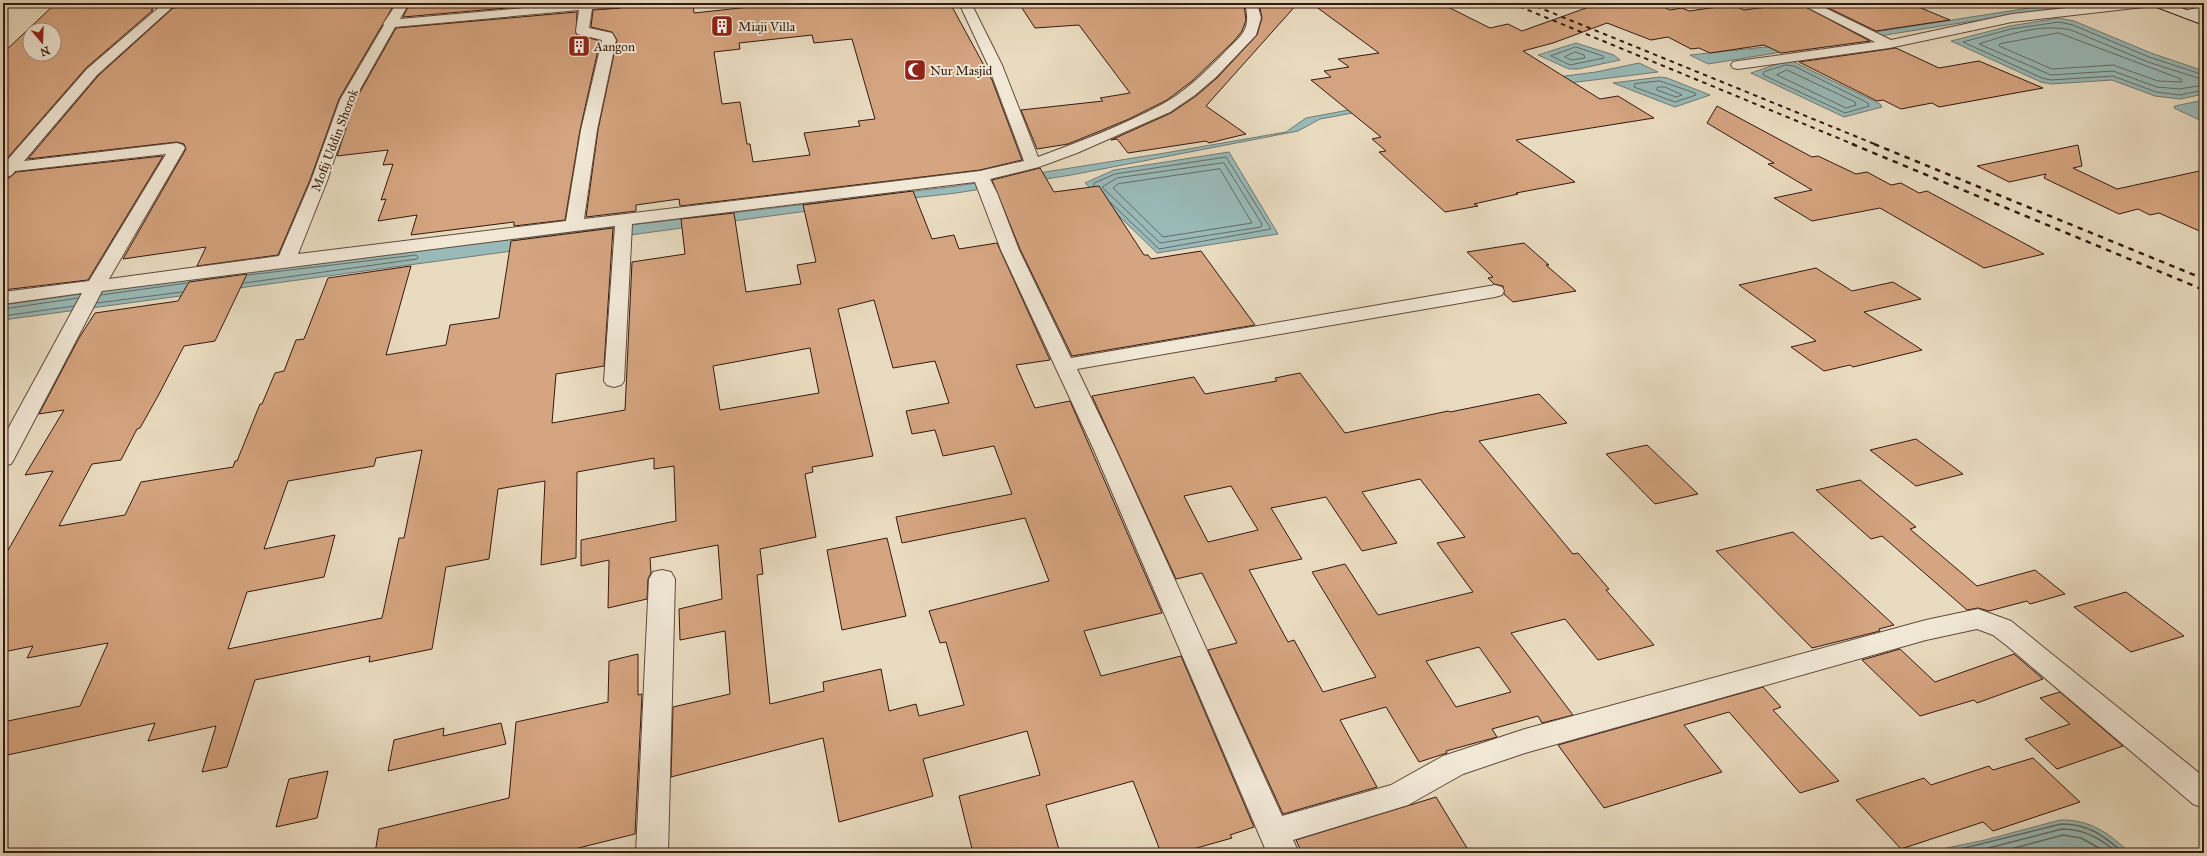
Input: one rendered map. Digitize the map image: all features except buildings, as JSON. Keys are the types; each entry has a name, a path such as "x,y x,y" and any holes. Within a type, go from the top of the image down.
{"street":[{"path":"7,171 92,72 171,3"},
{"name":"Mofij Uddin Shorok","path":"286,261 319,181 347,100 402,3"},
{"path":"389,24 587,4 621,3"},
{"path":"965,3 995,66 1033,164"},
{"path":"3,298 286,261 574,226 623,229 985,185 1033,164 1124,128 1165,109 1190,92 1211,74 1251,32 1255,18 1251,3"},
{"path":"1805,3 1884,42"},
{"path":"1738,65 1884,42 2012,18 2144,3"},
{"path":"2158,3 2204,21"},
{"path":"574,226 590,130 609,40 608,36 582,31 587,4"},
{"path":"2185,14 2204,11"},
{"path":"3,459 77,317 177,148 7,171"},
{"path":"985,185 1010,250 1105,450 1279,842 1397,796 1453,766 1525,741 1926,630 1978,619 2002,628 2015,638 2204,794"},
{"path":"614,381 623,229"},
{"path":"1064,365 1495,291"},
{"path":"652,853 662,579"}],"water":[{"path":"2062,3 2099,3 1953,24 1708,64 1690,55 1803,43"},
{"path":"2059,18 2074,21 2151,53 2204,71 2204,94 2180,99 2155,96 2112,80 2051,84 2041,82 1951,41 2010,26"},
{"path":"1576,43 1614,55 1620,60 1578,69 1569,69 1538,55"},
{"path":"1792,61 1880,104 1882,107 1844,117 1751,73 1780,63"},
{"path":"1639,63 1658,72 1432,100 1374,109 1320,119 1298,131 1071,175 956,193 844,206 3,320 3,305 238,272 957,186 1286,132 1306,118 1456,90 1596,72"},
{"path":"1660,77 1667,78 1710,95 1675,107 1613,83"},
{"path":"2204,100 2204,122 2174,108 2175,106"},
{"path":"1229,152 1278,234 1157,253 1085,183 1114,170"},
{"path":"2060,820 2081,822 2099,829 2130,853 1923,853 1985,840"}],"railway":[{"path":"1511,3 1855,145"},
{"path":"1528,3 1877,145"},
{"path":"1852,144 2204,290"},
{"path":"1874,144 2204,279"}],"place":[{"name":"Miaji Villa","path":"722,26"},
{"name":"Aangon","path":"579,46"},
{"name":"Nur Masjid","path":"915,70"}]}
